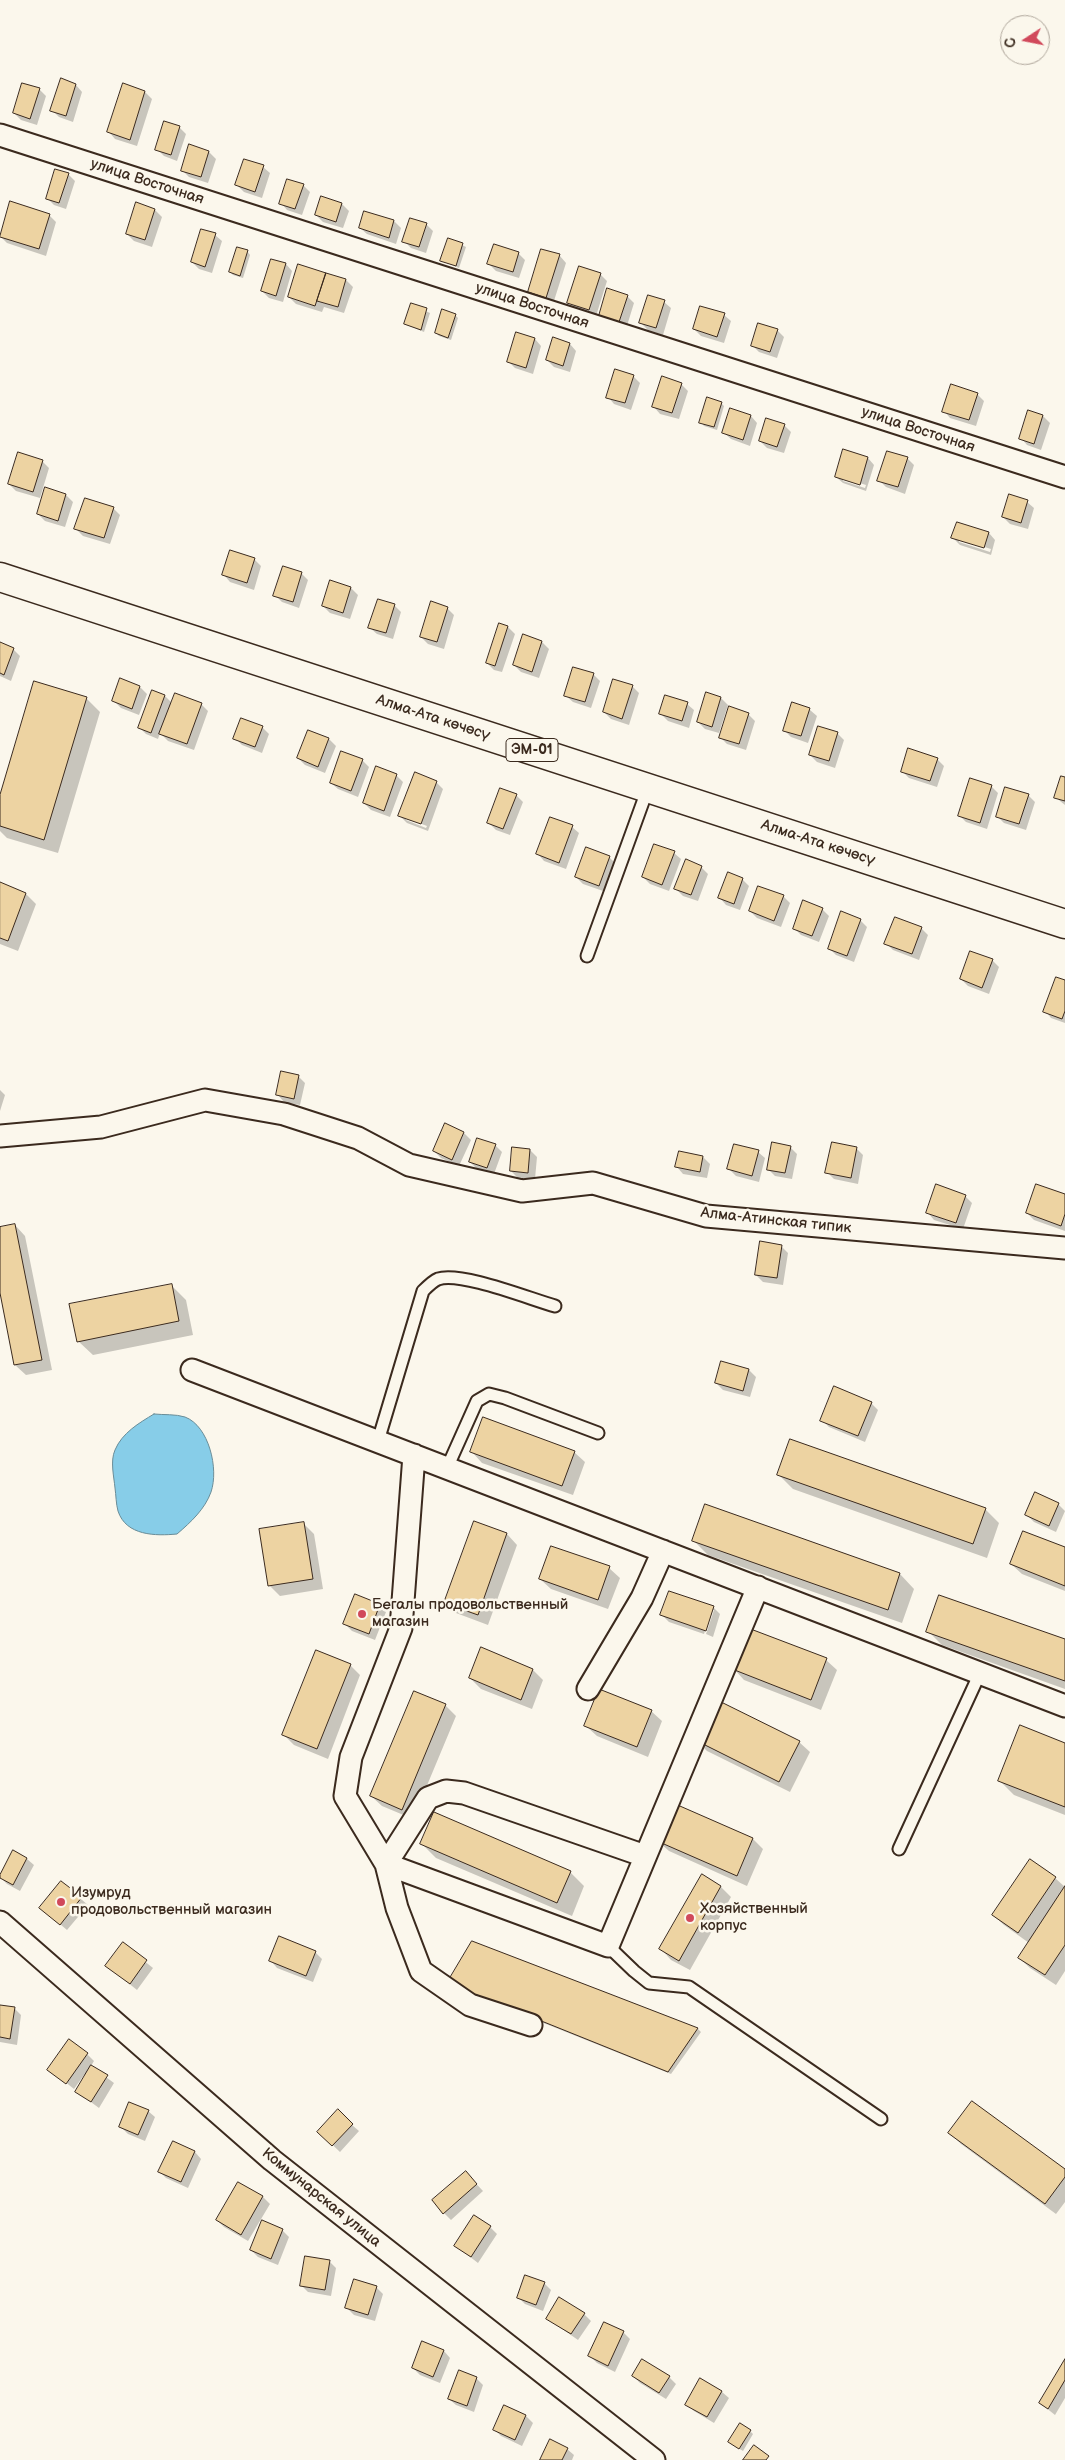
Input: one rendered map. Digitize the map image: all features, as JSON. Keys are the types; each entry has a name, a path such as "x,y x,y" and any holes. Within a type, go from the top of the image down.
{"highway":[{"name":"Алма-Ата көчөсү","path":"0,577 1065,924"}],"street":[{"name":"улица Восточная","path":"0,135 1065,477"},
{"name":"Алма-Атинская типик","path":"0,1136 101,1127 205,1100 284,1114 358,1138 409,1165 522,1190 593,1183 706,1216 1065,1248"},
{"path":"192,1370 1065,1706"},
{"path":"414,1455 401,1628 351,1757 345,1796 386,1864 397,1908 421,1971 470,2005 531,2025"},
{"path":"588,1689 642,1598 663,1551"},
{"path":"386,1864 608,1946 758,1587"},
{"path":"386,1864 428,1798 446,1791 464,1794 645,1856"},
{"name":"Коммунарская улица","path":"0,1922 272,2160 654,2460"}],"lane":[{"path":"587,956 648,788"},
{"path":"378,1442 423,1291 437,1279 452,1277 474,1282 555,1306"},
{"path":"447,1468 478,1401 490,1394 506,1398 598,1433"},
{"path":"899,1849 980,1673"},
{"path":"608,1946 634,1972 649,1983 689,1987 881,2119"}],"water":[{"path":"154,1414 181,1416 193,1422 206,1439 213,1461 214,1472 211,1492 197,1515 177,1534 160,1535 135,1530 122,1519 117,1508 113,1474 115,1450 126,1434"}],"building":[{"path":"61,78 76,84 66,116 50,111"},
{"path":"22,83 40,88 30,119 13,113"},
{"path":"123,83 145,91 130,140 107,132"},
{"path":"164,121 180,126 171,155 155,150"},
{"path":"189,144 209,151 201,177 181,171"},
{"path":"244,159 264,165 255,192 235,185"},
{"path":"55,169 69,173 59,203 46,199"},
{"path":"287,179 304,184 295,209 279,204"},
{"path":"321,196 342,203 336,222 315,215"},
{"path":"10,201 50,214 39,249 0,237"},
{"path":"136,202 155,209 145,240 126,234"},
{"path":"364,211 394,220 389,238 359,228"},
{"path":"410,218 427,223 419,247 402,242"},
{"path":"201,229 216,233 205,267 191,262"},
{"path":"448,238 463,243 456,266 440,261"},
{"path":"494,244 519,252 513,272 487,264"},
{"path":"237,247 248,250 240,276 229,272"},
{"path":"541,249 560,254 546,298 528,292"},
{"path":"271,259 286,263 276,296 261,291"},
{"path":"298,264 326,273 315,306 288,297"},
{"path":"579,266 601,273 589,310 567,303"},
{"path":"326,273 346,279 338,307 317,301"},
{"path":"607,288 628,295 619,322 599,316"},
{"path":"648,295 665,300 656,328 639,323"},
{"path":"411,303 427,308 421,330 404,324"},
{"path":"700,306 725,313 717,337 693,329"},
{"path":"442,309 456,314 448,338 435,333"},
{"path":"758,323 778,329 770,352 751,346"},
{"path":"516,332 535,338 526,368 507,362"},
{"path":"553,337 570,343 563,366 546,360"},
{"path":"615,369 634,375 625,403 606,398"},
{"path":"662,376 682,383 672,413 652,407"},
{"path":"951,384 978,393 969,420 942,412"},
{"path":"707,397 722,402 714,427 699,423"},
{"path":"730,408 751,415 743,440 722,433"},
{"path":"1028,410 1043,415 1034,444 1019,439"},
{"path":"766,418 785,424 777,447 759,441"},
{"path":"843,449 868,457 860,485 835,477"},
{"path":"887,451 908,457 898,487 877,481"},
{"path":"18,452 43,460 33,492 8,484"},
{"path":"45,487 66,494 58,521 37,514"},
{"path":"1009,494 1028,500 1021,523 1002,517"},
{"path":"85,498 114,507 104,538 74,529"},
{"path":"957,522 989,532 984,548 951,538"},
{"path":"230,550 255,558 247,583 222,575"},
{"path":"283,566 302,572 293,602 273,596"},
{"path":"330,580 351,587 343,613 322,606"},
{"path":"378,599 395,604 386,633 368,628"},
{"path":"431,601 448,607 437,642 420,637"},
{"path":"499,623 508,626 495,666 486,663"},
{"path":"523,634 542,641 532,672 513,665"},
{"path":"0,642 14,648 4,675 0,673"},
{"path":"573,667 594,673 585,702 564,696"},
{"path":"120,678 140,686 132,709 112,701"},
{"path":"613,679 633,685 622,719 603,712"},
{"path":"34,681 87,697 44,840 0,826 0,795"},
{"path":"152,690 165,695 151,733 138,728"},
{"path":"706,692 721,697 712,727 697,722"},
{"path":"175,693 202,703 187,744 159,734"},
{"path":"665,695 688,702 682,721 659,714"},
{"path":"792,702 810,708 801,736 783,731"},
{"path":"729,706 749,713 739,744 719,738"},
{"path":"241,718 263,726 255,747 233,739"},
{"path":"818,726 838,732 829,761 809,755"},
{"path":"308,730 329,738 318,767 297,758"},
{"path":"908,748 938,758 930,781 901,772"},
{"path":"341,751 363,759 351,791 330,783"},
{"path":"376,766 397,774 384,811 363,803"},
{"path":"415,772 437,781 421,824 398,816"},
{"path":"1061,776 1065,777 1065,801 1054,798"},
{"path":"970,778 992,785 980,823 958,816"},
{"path":"1005,787 1029,794 1019,824 996,817"},
{"path":"500,788 517,794 503,829 487,823"},
{"path":"550,817 573,825 559,863 536,854"},
{"path":"654,844 675,851 662,885 642,877"},
{"path":"586,847 610,856 599,886 575,877"},
{"path":"686,859 702,866 691,895 674,889"},
{"path":"728,872 743,878 734,904 718,898"},
{"path":"0,882 26,893 8,941 0,938"},
{"path":"758,886 784,895 774,921 749,911"},
{"path":"803,900 823,908 812,936 793,929"},
{"path":"841,911 861,919 847,956 828,949"},
{"path":"895,917 922,927 912,954 884,944"},
{"path":"970,951 993,959 982,988 960,979"},
{"path":"1056,977 1065,980 1065,1011 1062,1019 1043,1012"},
{"path":"281,1071 299,1075 294,1099 276,1095"},
{"path":"445,1123 464,1132 452,1160 433,1151"},
{"path":"477,1138 496,1144 487,1168 469,1162"},
{"path":"772,1142 791,1146 785,1173 767,1170"},
{"path":"832,1142 857,1147 851,1178 825,1173"},
{"path":"734,1144 759,1150 752,1176 727,1169"},
{"path":"512,1147 530,1149 528,1173 510,1171"},
{"path":"679,1151 703,1156 700,1172 675,1167"},
{"path":"936,1184 966,1195 956,1223 926,1213"},
{"path":"1036,1184 1065,1194 1065,1214 1061,1226 1026,1213"},
{"path":"15,1224 42,1360 14,1365 0,1293 0,1227"},
{"path":"760,1241 782,1245 777,1278 755,1275"},
{"path":"172,1284 179,1321 77,1342 69,1304"},
{"path":"721,1361 749,1369 743,1391 715,1383"},
{"path":"834,1386 872,1402 858,1436 820,1421"},
{"path":"483,1417 575,1451 562,1486 470,1452"},
{"path":"790,1439 986,1508 973,1544 777,1475"},
{"path":"1035,1492 1059,1503 1049,1526 1025,1515"},
{"path":"705,1504 900,1573 888,1610 692,1541"},
{"path":"474,1521 507,1533 478,1615 444,1603"},
{"path":"304,1522 313,1579 268,1586 259,1529"},
{"path":"1023,1531 1065,1547 1065,1586 1010,1564"},
{"path":"551,1546 610,1566 598,1600 539,1579"},
{"path":"669,1591 714,1606 706,1631 660,1615"},
{"name":"Бегалы продовольственный магазин","path":"355,1594 380,1604 369,1634 343,1624"},
{"path":"939,1595 1065,1639 1065,1681 926,1632"},
{"path":"748,1628 827,1658 811,1700 732,1669"},
{"path":"481,1647 533,1669 521,1700 469,1678"},
{"path":"316,1650 351,1664 317,1749 282,1735"},
{"path":"599,1689 652,1710 637,1747 584,1726"},
{"path":"414,1691 446,1704 402,1810 370,1796"},
{"path":"715,1699 800,1741 779,1782 695,1740"},
{"path":"1020,1725 1065,1743 1065,1807 998,1781"},
{"path":"673,1803 753,1838 737,1876 657,1841"},
{"path":"434,1812 571,1871 557,1903 420,1844"},
{"path":"13,1850 27,1858 13,1885 0,1878 0,1875"},
{"path":"1030,1859 1056,1877 1018,1933 992,1915"},
{"name":"Хозяйственный корпус","path":"702,1874 721,1886 679,1961 659,1949"},
{"name":"Изумруд продовольственный магазин","path":"61,1881 82,1897 60,1925 39,1908"},
{"path":"1065,1886 1065,1945 1045,1975 1018,1958"},
{"path":"279,1936 316,1951 306,1976 269,1961"},
{"path":"472,1941 698,2028 668,2072 447,1983"},
{"path":"123,1942 147,1960 130,1984 105,1966"},
{"path":"0,2005 15,2007 10,2039 0,2037"},
{"path":"69,2039 88,2053 66,2084 47,2070"},
{"path":"91,2065 108,2075 91,2102 75,2092"},
{"path":"972,2101 1065,2169 1065,2177 1045,2204 948,2133"},
{"path":"129,2102 149,2110 138,2135 119,2127"},
{"path":"338,2109 353,2124 332,2146 317,2132"},
{"path":"173,2141 195,2151 181,2182 158,2172"},
{"path":"466,2171 477,2184 443,2214 432,2200"},
{"path":"238,2182 263,2196 241,2235 216,2220"},
{"path":"474,2215 491,2226 471,2257 454,2246"},
{"path":"262,2220 283,2229 271,2259 250,2250"},
{"path":"305,2256 330,2260 325,2290 300,2286"},
{"path":"525,2275 545,2282 536,2305 517,2298"},
{"path":"354,2279 377,2286 368,2315 345,2308"},
{"path":"559,2297 585,2313 571,2334 546,2319"},
{"path":"604,2322 624,2331 608,2366 588,2356"},
{"path":"422,2341 444,2350 433,2377 412,2368"},
{"path":"642,2359 670,2376 659,2393 632,2376"},
{"path":"1065,2359 1065,2380 1048,2409 1039,2403"},
{"path":"459,2370 477,2377 467,2406 448,2399"},
{"path":"700,2378 722,2391 707,2417 685,2405"},
{"path":"504,2405 526,2415 515,2440 493,2430"},
{"path":"740,2423 751,2430 739,2449 728,2442"},
{"path":"550,2439 568,2448 562,2460 540,2460"},
{"path":"754,2445 769,2456 766,2460 743,2460"}],"place":[{"name":"Бегалы продовольственный магазин","path":"362,1614"},
{"name":"Изумруд продовольственный магазин","path":"61,1902"},
{"name":"Хозяйственный корпус","path":"690,1918"}]}
